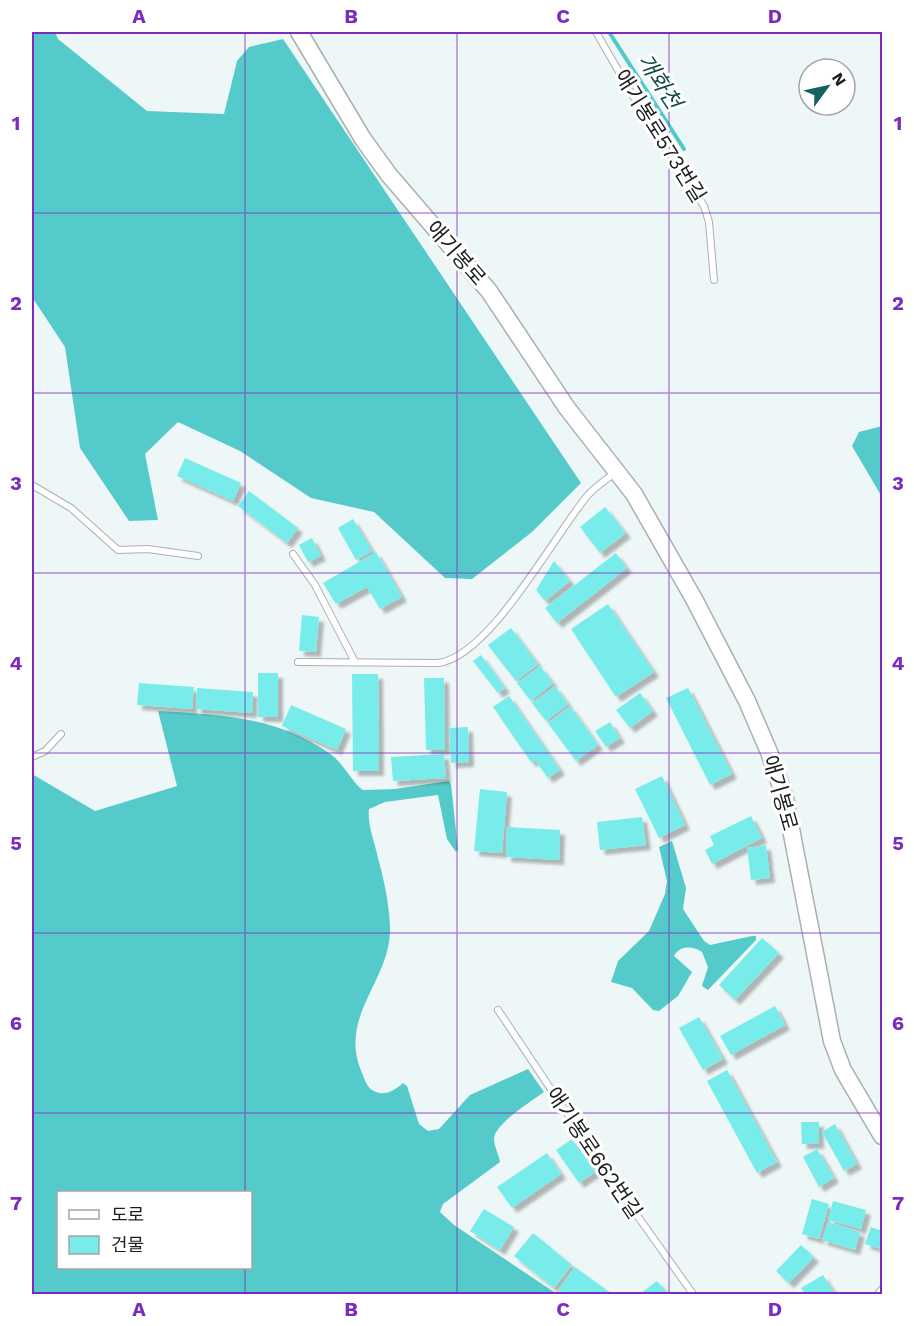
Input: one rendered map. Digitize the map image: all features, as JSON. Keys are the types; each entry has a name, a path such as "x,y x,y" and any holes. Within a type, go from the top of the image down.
{"main road":[{"name":"애기봉로","path":"299,32 363,138 389,175 489,291 567,408 634,494 694,599 747,701 769,752 785,798 832,1041 843,1070 882,1136"}],"lane":[{"name":"애기봉로573번길","path":"596,32 633,96 704,206 709,222 714,280"},
{"path":"298,662 438,663 454,658 477,642 503,613 589,495 617,471"},
{"path":"32,485 71,508 118,550 148,549 198,556"},
{"path":"293,554 315,585 355,662"},
{"path":"32,757 45,751 61,734"},
{"name":"애기봉로662번길","path":"498,1010 607,1173 693,1294"},
{"path":"878,1294 882,1289"}],"shaded area":[{"path":"32,32 55,32 58,39 147,111 224,114 237,61 249,47 283,39 581,483 532,532 472,579 445,578 374,512 311,498 240,451 178,422 145,454 158,520 129,521 80,448 65,347 32,297"},
{"path":"882,426 882,497 852,446 859,432"},
{"path":"158,711 226,716 288,731 329,753 363,790 395,789 449,781 458,850 456,852 447,839 438,795 385,802 369,809 370,827 384,883 390,926 383,964 360,1016 356,1033 356,1052 364,1078 372,1090 386,1093 403,1083 407,1086 419,1124 428,1131 439,1129 470,1095 528,1069 544,1092 515,1113 496,1132 494,1141 500,1162 443,1204 440,1212 454,1225 557,1294 32,1294 32,774 95,811 177,786"},
{"path":"672,841 686,888 683,909 704,941 710,945 752,936 756,936 756,940 708,990 702,986 708,967 702,952 683,948 677,952 674,956 692,972 678,996 659,1011 653,1010 632,988 611,982 618,961 649,931 665,894 667,881 659,847"}],"building":[{"path":"185,458 241,483 233,501 177,476"},
{"path":"249,491 298,528 287,543 238,506"},
{"path":"605,507 626,533 600,553 580,527"},
{"path":"353,519 372,551 356,560 338,528"},
{"path":"312,538 321,556 308,562 299,545"},
{"path":"376,552 402,597 380,609 367,587 336,604 323,583"},
{"path":"616,553 627,568 557,623 545,608"},
{"path":"554,561 570,581 545,601 536,590"},
{"path":"608,604 654,672 616,697 571,629"},
{"path":"302,615 319,617 316,652 299,651"},
{"path":"511,628 538,664 516,681 488,645"},
{"path":"481,655 505,688 498,693 473,661"},
{"path":"540,666 553,683 531,701 517,683"},
{"path":"258,673 278,673 278,717 258,717"},
{"path":"352,674 378,674 379,771 353,771"},
{"path":"424,678 444,678 445,750 426,750"},
{"path":"139,683 194,687 192,709 137,705"},
{"path":"555,686 568,704 546,721 532,703"},
{"path":"197,688 253,692 252,713 196,709"},
{"path":"688,688 732,774 710,785 666,698"},
{"path":"640,693 653,711 630,728 616,710"},
{"path":"509,696 560,770 548,778 535,760 531,762 493,707"},
{"path":"291,705 346,729 337,750 282,726"},
{"path":"570,706 598,745 576,761 548,723"},
{"path":"610,722 620,738 606,747 595,731"},
{"path":"468,727 469,762 451,763 449,728"},
{"path":"444,754 446,778 393,781 391,757"},
{"path":"662,776 685,825 659,838 635,789"},
{"path":"480,789 507,792 502,853 474,851"},
{"path":"751,816 762,838 712,864 705,850 714,845 710,836"},
{"path":"642,817 646,845 600,850 597,822"},
{"path":"507,827 560,830 559,860 506,857"},
{"path":"766,845 770,878 751,880 747,848"},
{"path":"762,938 779,953 735,1000 719,985"},
{"path":"775,1006 785,1025 731,1055 720,1036"},
{"path":"699,1017 723,1059 703,1070 679,1028"},
{"path":"727,1070 777,1162 757,1173 707,1081"},
{"path":"801,1122 819,1122 819,1144 802,1144"},
{"path":"835,1124 857,1164 844,1171 822,1132"},
{"path":"572,1139 595,1172 579,1183 556,1150"},
{"path":"817,1149 834,1178 819,1187 803,1157"},
{"path":"547,1153 561,1174 512,1208 497,1187"},
{"path":"812,1199 829,1204 819,1239 802,1234"},
{"path":"833,1201 866,1210 861,1229 828,1220"},
{"path":"484,1209 514,1227 500,1250 470,1231"},
{"path":"828,1222 860,1232 855,1250 822,1240"},
{"path":"871,1227 882,1231 882,1249 865,1244"},
{"path":"533,1233 572,1265 554,1288 514,1256"},
{"path":"801,1245 814,1257 789,1283 776,1271"},
{"path":"575,1267 612,1294 564,1294 558,1290"},
{"path":"823,1275 835,1294 805,1294 801,1288"},
{"path":"657,1281 668,1294 640,1294"}],"waterway":[{"name":"개화천","path":"609,32 684,149"}]}
